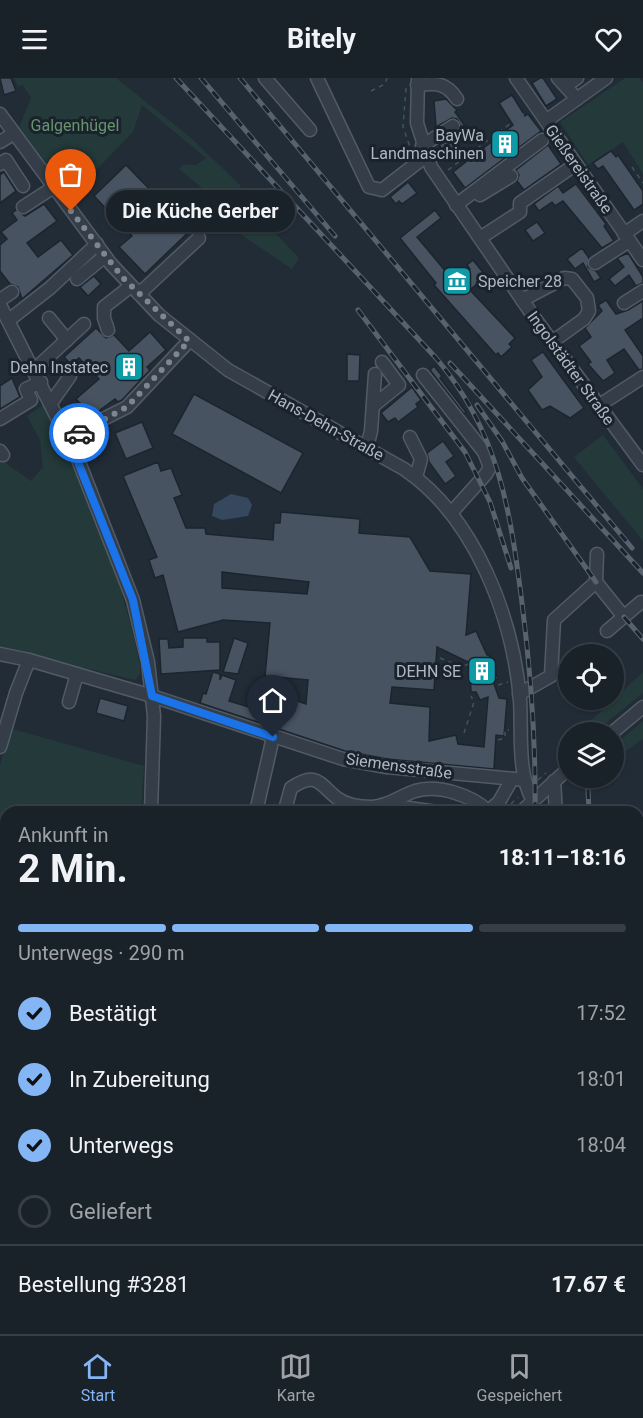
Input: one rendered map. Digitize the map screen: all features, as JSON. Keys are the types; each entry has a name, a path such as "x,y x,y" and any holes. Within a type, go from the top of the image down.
{"street":[{"path":"265,78 310,130"},
{"path":"317,78 369,187 382,190 453,126"},
{"name":"Gießereistraße","path":"516,78 643,260"},
{"path":"577,78 562,82 577,99"},
{"path":"546,121 606,78"},
{"path":"417,82 442,84 451,90 457,99"},
{"name":"Ingolstädter Straße","path":"417,82 416,113 424,151 438,178 522,300 643,465"},
{"name":"Hans-Dehn-Straße","path":"0,114 105,256 135,290 189,341 254,386 367,447 416,477 452,512 473,547 501,612 512,650 522,731 518,780 532,799"},
{"path":"0,142 13,134"},
{"path":"457,207 542,140"},
{"path":"0,164 6,160 23,186"},
{"path":"480,238 520,212 520,203 576,164"},
{"path":"457,207 511,176"},
{"path":"23,207 54,187"},
{"path":"595,263 627,238 643,221"},
{"path":"108,330 103,313 104,307 153,282 199,238"},
{"path":"9,320 50,288 97,244"},
{"path":"77,279 105,256"},
{"path":"522,300 564,278 572,279 587,298 589,311 584,319 552,342"},
{"path":"624,303 643,291"},
{"path":"0,300 12,292"},
{"path":"0,305 68,437 133,600 152,696 154,736 151,806"},
{"path":"50,318 67,340"},
{"path":"34,370 84,324"},
{"path":"68,437 127,407 189,341"},
{"path":"373,406 399,385 382,362"},
{"path":"367,447 371,431 375,374"},
{"path":"423,375 484,452 490,467 452,512"},
{"path":"51,403 70,376"},
{"path":"598,406 643,377"},
{"path":"0,419 31,400 26,389 41,382"},
{"path":"410,437 421,459 416,477"},
{"path":"597,554 596,582 624,617"},
{"path":"519,694 551,676 554,620 596,582"},
{"path":"607,631 641,602"},
{"name":"Siemensstraße","path":"0,654 29,660 152,696 273,737 365,764 518,780"},
{"path":"0,747 2,734 29,660"},
{"path":"69,702 77,674"},
{"path":"624,723 643,707"},
{"path":"257,806 273,737"},
{"path":"526,806 558,778"},
{"path":"286,806 291,788 309,780 323,782 337,798 349,804 394,806"},
{"path":"494,806 518,780"},
{"path":"554,781 556,806"},
{"path":"387,805 418,790 459,794 482,806"},
{"path":"336,806 337,798"}],"path":[{"path":"371,91 385,84 387,78"},
{"path":"438,178 534,106"},
{"path":"632,167 643,183"},
{"path":"440,658 462,667 468,664"},
{"path":"464,734 474,702 471,696"},
{"path":"498,740 505,738 505,730 522,731"}],"green space":[{"name":"Galgenhügel","path":"14,78 116,78 190,137 241,186 236,192 299,258 292,269 212,215 220,203 179,169 184,164 196,165 206,158 142,105 133,132 71,196 19,127 31,98 23,85 18,87"},
{"path":"625,78 640,78 643,83 643,174 623,142 588,165 560,122"},
{"path":"43,405 87,499 112,565 140,665 140,674 135,680 0,648 0,459 31,481 43,467 40,440 27,416"},
{"path":"603,435 643,489 643,541 574,457"},
{"path":"643,672 643,693 624,708 624,690"},
{"path":"602,710 622,710 607,722 590,722"},
{"path":"643,721 643,739 624,753 624,737"},
{"path":"9,728 144,766 141,806 0,806 0,766"}],"water":[{"path":"231,494 248,498 252,505 248,516 222,520 212,516 214,504"}],"building":[{"path":"0,78 11,78 16,91 4,95"},
{"path":"543,78 557,99 546,106 532,83"},
{"name":"BayWa Landmaschinen","path":"512,95 525,116 528,114 541,131 465,188 453,172 513,125 499,103"},
{"path":"446,99 457,110 455,112 465,126 461,126 457,119 452,118 436,127 434,101"},
{"path":"453,137 461,150 449,157 439,145"},
{"path":"548,145 561,164 524,190 517,181 519,175 516,170"},
{"path":"611,151 616,157 618,155 643,191 643,204 634,210 603,166 598,169 593,163"},
{"path":"126,165 164,204 172,197 198,223 145,274 119,247 132,236 94,196"},
{"path":"4,172 16,191 0,203 0,175"},
{"path":"408,182 417,193 402,204 399,201 396,204 390,197"},
{"path":"576,184 606,224 604,226 614,241 602,248 563,201 555,206 552,202 539,211 534,204 558,186 563,193"},
{"path":"44,204 57,221 27,243 38,257 61,240 73,255 22,299 18,287 10,284 0,271 0,245 7,239 1,232 17,220 12,213 16,210 25,216"},
{"path":"435,210 441,218 417,237 447,273 452,270 459,278 470,269 467,265 473,260 486,276 470,290 515,338 509,344 512,347 501,357 498,353 496,355 434,285 436,283 400,238"},
{"path":"537,222 545,233 533,241 525,230"},
{"path":"582,248 589,258 588,267 596,271 601,278 594,282 583,263 575,269 567,259"},
{"path":"628,253 643,277 643,283 636,286 629,275 615,286 609,279 624,267 617,258"},
{"path":"94,276 101,284 88,296 80,287"},
{"path":"606,300 616,314 643,301 643,318 625,330 643,356 643,369 639,370 624,349 607,360 615,373 603,381 588,364 591,362 579,346 591,337 585,328 602,311 598,305"},
{"path":"96,328 106,338 114,335 129,351 150,332 166,350 147,367 150,370 122,400 118,402 115,399 92,416 76,399 99,379 79,358 71,364 64,357"},
{"path":"543,352 584,408 570,418 550,406 542,410 528,390 542,377 531,360"},
{"path":"347,354 360,355 359,381 347,381"},
{"path":"434,366 442,376 440,378 466,412 464,414 430,370"},
{"path":"12,378 20,397 0,409 0,386"},
{"path":"412,387 421,400 416,404 418,407 398,422 395,418 388,422 381,413"},
{"path":"194,394 303,453 281,493 172,434"},
{"path":"142,422 153,448 126,459 115,433"},
{"path":"443,441 454,456 446,462 456,476 445,484 429,462 427,453"},
{"path":"158,462 161,471 171,468 182,495 174,498 186,528 205,528 206,534 273,540 274,523 280,523 281,512 360,519 359,533 410,537 430,571 471,574 466,635 476,631 489,655 498,679 493,681 499,698 507,699 504,736 496,735 494,769 387,759 345,751 200,703 203,693 206,694 213,672 220,674 220,680 222,675 236,680 229,701 249,707 256,687 306,704 308,680 265,676 270,623 223,620 178,632 163,575 155,578 149,560 157,557 123,476","holes":["222,572 309,582 307,594 222,588","437,647 470,663 471,692 476,692 480,700 488,697 484,747 458,744 456,735 429,741 430,707 390,703 392,687 434,690"]},
{"path":"183,638 207,638 207,642 220,642 220,670 161,674 159,639 168,639 169,648 183,647"},
{"path":"234,638 248,643 238,674 223,672"},
{"path":"100,698 128,706 124,721 96,713"}],"railway":[{"path":"176,78 436,358 474,414 488,443 498,473 512,535 525,629 532,707 535,806"},
{"path":"201,78 335,236"},
{"path":"240,78 632,548"},
{"path":"358,310 465,452 490,502 511,568"},
{"path":"450,363 643,573"},
{"path":"477,405 502,441 522,478 596,582"},
{"path":"624,617 643,639"},
{"path":"588,790 589,806"}],"way so far":[{"path":"71,211 123,278 159,315 189,341 127,407 79,433"}],"place":[{"name":"BayWa Landmaschinen","path":"505,144"},
{"name":"Die Küche Gerber","path":"71,211"},
{"name":"Speicher 28","path":"457,281"},
{"name":"Dehn Instatec","path":"129,367"},
{"name":"DEHN SE","path":"482,671"}],"route":[{"path":"79,433 68,437 133,600 148,662 152,696 273,737"}]}
